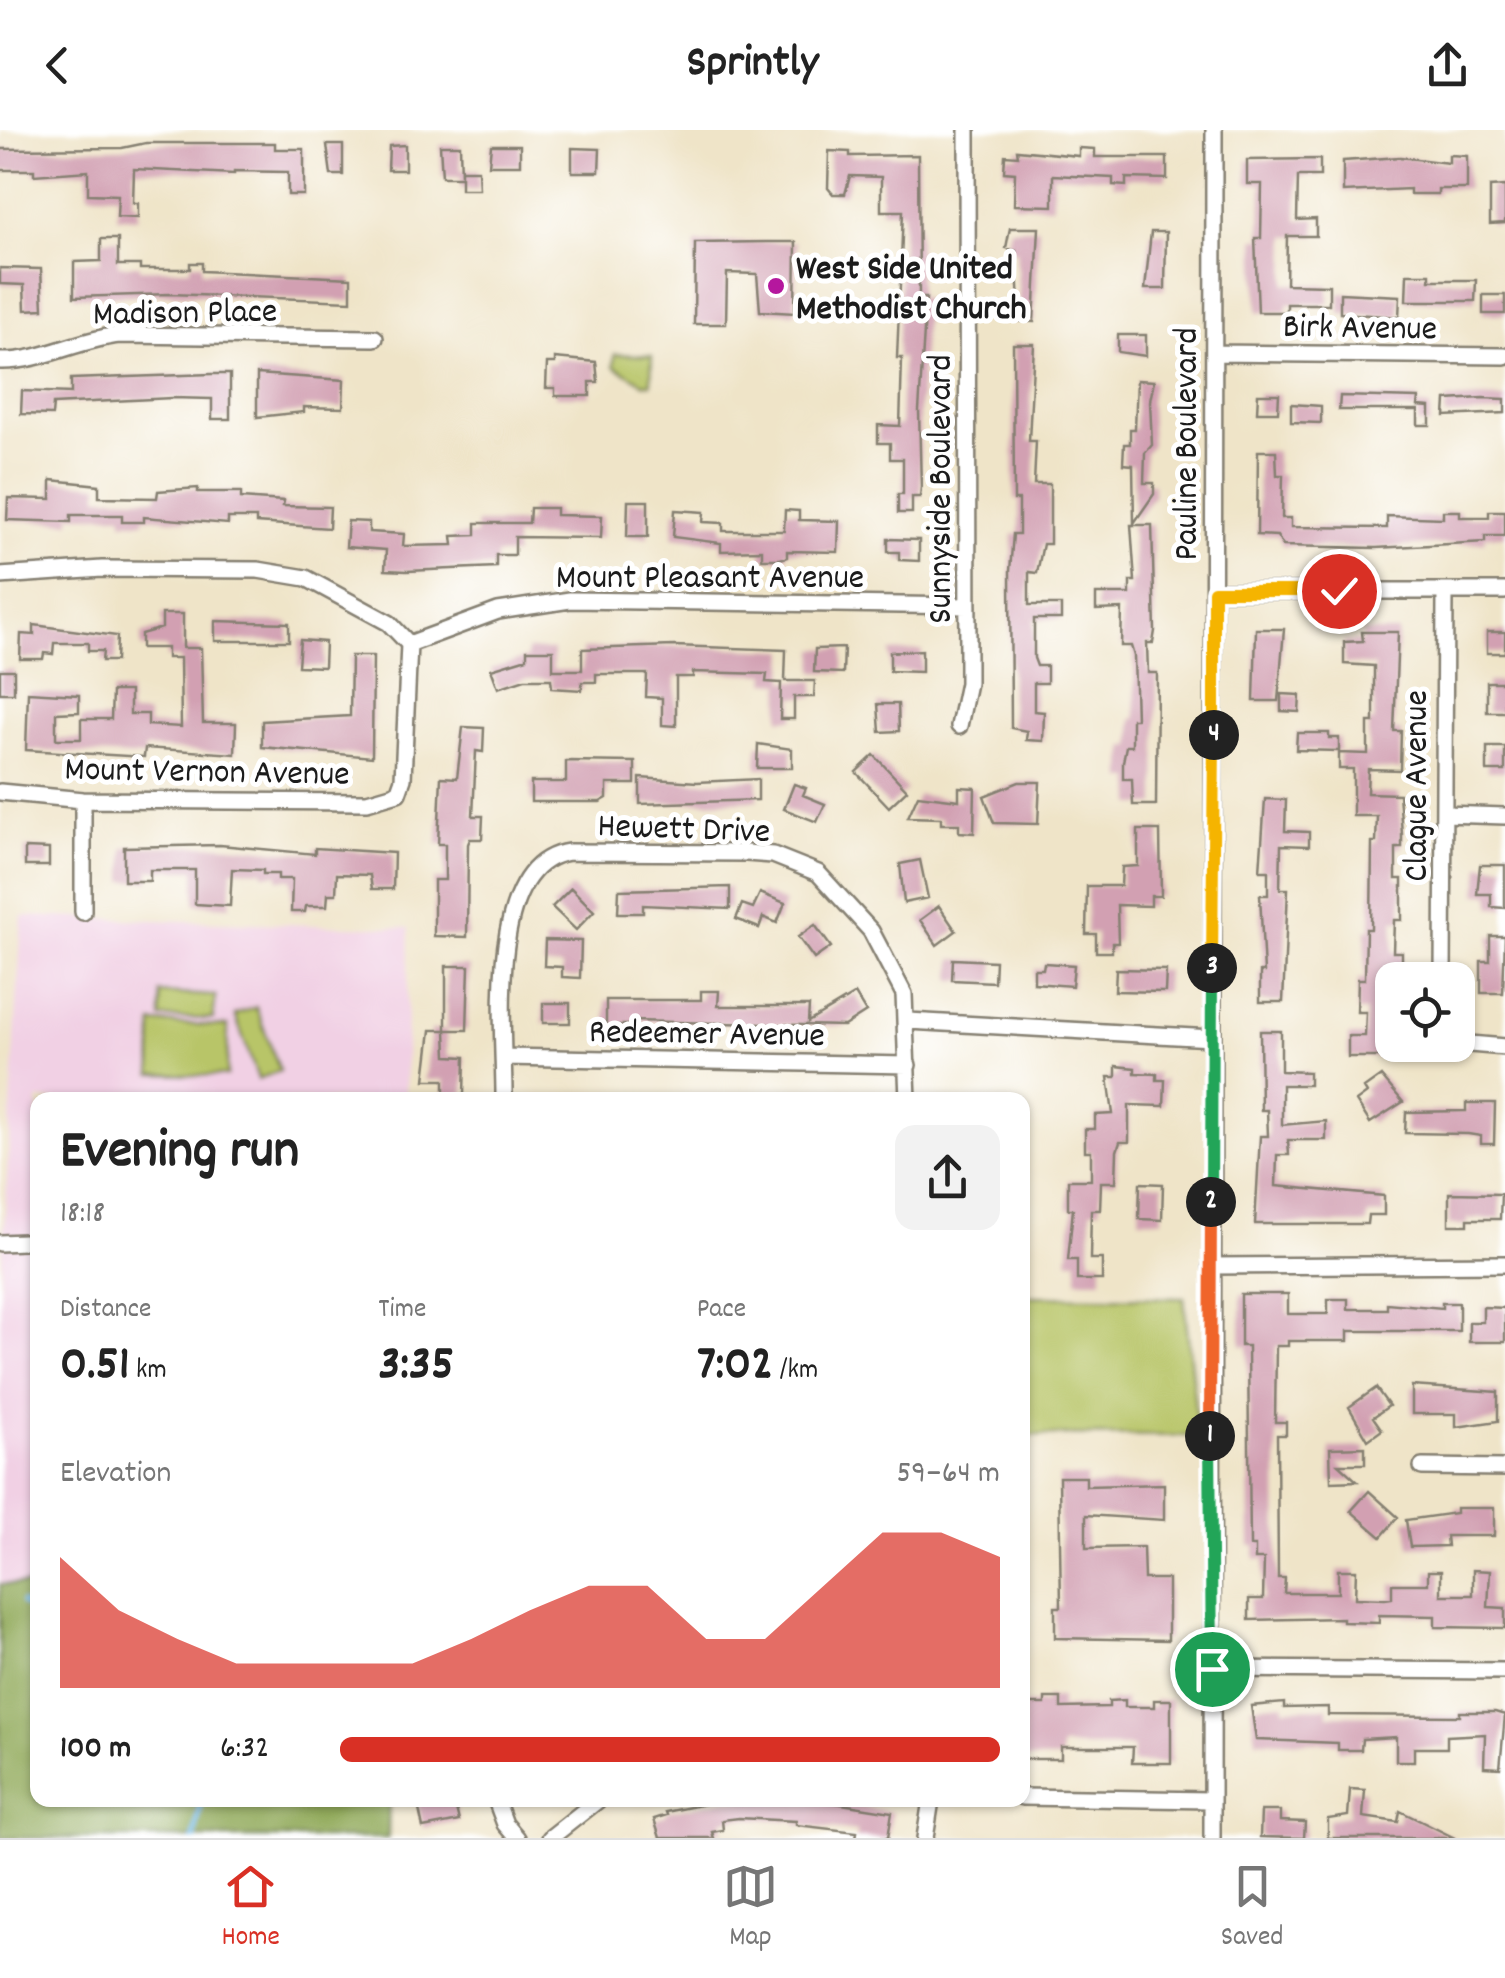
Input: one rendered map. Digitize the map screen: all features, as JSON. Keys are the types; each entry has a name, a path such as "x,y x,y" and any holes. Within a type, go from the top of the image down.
{"street":[{"name":"Sunnyside Boulevard","path":"959,726 968,683 967,130"},
{"name":"Pauline Boulevard","path":"1212,1838 1214,130"},
{"name":"Madison Place","path":"0,361 21,361 84,338 120,335 375,338"},
{"name":"Birk Avenue","path":"1214,353 1505,356"},
{"path":"0,576 102,569 258,570 306,578 389,623 409,644"},
{"path":"1214,591 1505,591"},
{"name":"Clague Avenue","path":"1443,962 1444,592"},
{"name":"Mount Pleasant Avenue","path":"409,644 498,611 570,600 968,606"},
{"name":"Mount Vernon Avenue","path":"0,792 83,800 366,802 398,793 403,779 409,644"},
{"path":"83,800 83,912"},
{"path":"1444,814 1505,816"},
{"name":"Hewett Drive","path":"504,1057 509,922 517,892 536,864 551,855 773,855 818,873 871,931 904,994 908,1092"},
{"path":"908,1022 1212,1038"},
{"path":"1475,1044 1505,1046"},
{"path":"504,1057 504,1092"},
{"name":"Redeemer Avenue","path":"504,1057 908,1065"},
{"path":"0,1243 24,1242"},
{"path":"1211,1266 1505,1264"},
{"path":"1422,1467 1505,1468"},
{"path":"1212,1669 1505,1671"},
{"path":"1030,1797 1210,1800"},
{"path":"499,1807 505,1824 517,1838"},
{"path":"550,1838 589,1807"},
{"path":"925,1838 930,1807"}],"shaded area":[{"path":"22,916 409,928 405,1092 30,1092 30,1585 0,1584 0,1297"}],"green space":[{"path":"615,354 652,356 651,384 614,366"},
{"path":"160,993 216,996 213,1019 161,1018"},
{"path":"256,1007 280,1071 258,1079 235,1015"},
{"path":"153,1023 228,1026 227,1076 152,1074"},
{"path":"1030,1296 1184,1298 1198,1436 1030,1435"},
{"path":"0,1584 30,1585 30,1807 389,1807 388,1838 0,1838"}],"building":[{"path":"146,143 275,143 275,149 304,149 304,195 288,195 288,172 234,174 134,169 133,203 138,203 138,218 117,217 118,195 88,194 88,171 34,175 34,170 0,170 0,149 122,148"},
{"path":"327,145 343,145 343,175 331,175"},
{"path":"405,145 405,170 388,170 389,146"},
{"path":"440,145 460,145 461,177 442,177"},
{"path":"491,145 520,145 520,165 489,165"},
{"path":"572,148 600,149 599,172 572,172"},
{"path":"1079,148 1095,149 1095,157 1167,157 1167,179 1126,178 1126,186 1113,185 1113,178 1053,175 1053,206 1014,205 1015,173 1004,172 1005,155 1018,156 1017,150 1079,156"},
{"path":"829,151 850,152 850,156 918,155 919,298 926,298 919,411 921,487 920,497 912,497 912,513 898,513 898,494 903,494 903,459 890,459 890,443 878,443 878,425 900,426 902,358 897,358 903,211 881,211 881,177 850,176 845,194 833,194 828,188"},
{"path":"1449,155 1467,156 1467,189 1438,189 1438,194 1410,194 1410,189 1343,192 1343,161 1400,157 1449,163"},
{"path":"1320,159 1320,176 1298,176 1297,220 1316,219 1316,236 1287,236 1286,284 1329,285 1329,304 1287,304 1287,312 1258,312 1255,238 1261,238 1262,184 1247,184 1247,160"},
{"path":"461,170 478,170 479,189 461,189"},
{"path":"1505,186 1505,223 1490,224 1490,187"},
{"path":"1010,228 1039,228 1034,322 1013,321 1010,316 1010,303 1019,303 1016,251 1006,248"},
{"path":"1151,232 1166,232 1165,289 1145,289"},
{"path":"101,239 118,239 118,265 140,265 140,269 190,269 190,263 202,263 202,271 351,278 351,301 170,294 74,297 74,262 101,261"},
{"name":"West Side United Methodist Church","path":"796,242 795,313 760,311 757,274 727,273 726,324 694,324 695,243"},
{"path":"0,268 41,269 43,309 25,310 24,285 0,284"},
{"path":"1407,274 1430,274 1430,280 1476,280 1475,301 1406,301"},
{"path":"1340,293 1400,296 1399,317 1340,313"},
{"path":"1483,295 1505,295 1505,314 1483,314"},
{"path":"1118,335 1146,335 1146,356 1118,352"},
{"path":"1013,344 1034,344 1029,441 1036,441 1034,484 1050,484 1050,544 1043,544 1037,573 1029,572 1029,605 1061,605 1061,619 1034,619 1034,658 1037,666 1047,666 1047,683 1034,683 1034,711 1044,712 1043,741 1026,740 1027,731 1011,728 1010,571 1013,534 1019,534 1019,500 1014,500"},
{"path":"555,358 596,362 598,382 590,382 590,396 555,396 555,388 546,388 547,363 555,363"},
{"path":"230,374 230,419 212,419 212,399 172,398 53,404 52,415 21,414 22,391 71,393 71,379"},
{"path":"257,374 344,380 343,408 304,407 304,412 257,417"},
{"path":"1137,380 1154,381 1150,401 1152,445 1145,453 1144,483 1154,483 1154,494 1134,523 1133,465 1123,464 1124,444 1130,444 1130,429 1135,429"},
{"path":"1258,394 1279,394 1278,412 1257,412"},
{"path":"1340,396 1419,398 1418,406 1430,407 1430,425 1418,425 1418,410 1339,410"},
{"path":"1505,399 1505,413 1445,416 1446,400"},
{"path":"1291,404 1321,406 1321,423 1291,422"},
{"path":"1258,451 1276,451 1277,475 1283,475 1282,518 1291,518 1291,527 1387,528 1387,516 1443,518 1443,511 1460,511 1460,517 1489,517 1489,511 1505,511 1505,536 1485,536 1485,542 1376,548 1283,546 1277,536 1257,535"},
{"path":"51,480 99,485 99,497 157,498 158,491 198,488 198,492 241,492 241,498 284,501 283,506 330,507 329,528 256,523 256,518 228,518 228,524 144,517 144,522 122,522 122,515 71,515 71,522 7,520 8,498 51,499"},
{"path":"628,501 648,501 648,537 627,537"},
{"path":"530,508 556,508 556,515 602,516 601,538 515,537 515,555 496,555 496,567 407,571 385,570 386,550 346,547 348,521 369,522 369,532 404,534 403,546 453,545 452,536 476,535 476,523 529,523"},
{"path":"675,510 704,512 703,522 723,523 723,531 784,531 785,510 799,511 799,520 839,521 838,552 787,551 787,557 762,559 762,550 721,551 721,543 673,537"},
{"path":"1131,525 1152,525 1155,631 1153,643 1147,643 1148,673 1157,673 1156,805 1133,805 1132,779 1123,779 1126,746 1132,746 1132,719 1136,719 1134,656 1131,646 1121,646 1122,609 1096,610 1096,594 1130,594 1130,581 1135,581"},
{"path":"888,539 919,540 919,561 899,560 899,552 888,552"},
{"path":"162,614 183,614 183,648 201,648 203,723 236,723 235,754 145,748 144,757 26,750 28,692 79,695 79,712 56,713 56,739 81,739 81,719 111,719 112,691 130,691 130,714 148,714 148,725 181,727 180,658 167,658 167,648 141,648 141,634 162,628"},
{"path":"215,621 289,623 289,641 215,641"},
{"path":"34,625 117,636 116,661 102,661 103,651 88,651 88,643 54,643 53,654 44,653 43,659 20,659 21,634 34,635"},
{"path":"1256,629 1284,629 1278,701 1254,701"},
{"path":"1362,632 1398,632 1394,731 1401,731 1400,770 1368,769 1367,793 1399,794 1402,848 1396,848 1396,879 1402,879 1402,920 1394,920 1393,952 1402,952 1402,962 1375,962 1375,1057 1348,1057 1348,1036 1365,1036 1366,1012 1357,1012 1358,979 1365,979 1366,929 1371,929 1372,842 1376,842 1377,816 1353,816 1353,769 1339,769 1339,753 1368,754 1368,722 1374,722 1374,666 1344,664 1344,642 1363,641"},
{"path":"1487,632 1505,632 1505,653 1487,653"},
{"path":"300,640 325,642 324,667 298,666"},
{"path":"674,646 786,650 785,681 815,681 814,697 794,697 794,719 780,719 781,683 766,682 767,674 693,672 693,677 676,677 676,726 662,725 662,698 646,697 647,674 596,674 596,682 582,682 582,690 552,688 551,679 525,679 498,688 491,669 527,658 527,650 553,650 553,670 582,670 582,649"},
{"path":"844,648 843,673 814,672 815,649"},
{"path":"922,650 922,672 890,671 890,652"},
{"path":"351,656 373,656 372,757 262,747 262,721 350,716"},
{"path":"0,670 14,670 14,693 0,693"},
{"path":"1487,682 1505,682 1505,712 1487,712"},
{"path":"1281,694 1300,695 1299,712 1281,711"},
{"path":"878,704 898,704 899,731 880,732"},
{"path":"463,727 484,728 483,752 476,751 473,816 483,816 482,839 470,839 468,844 467,937 434,936 434,880 445,880 445,844 438,844 441,777 457,778"},
{"path":"1297,733 1329,733 1329,738 1339,738 1339,751 1296,750"},
{"path":"758,744 792,749 792,768 757,768"},
{"path":"1487,747 1505,747 1505,771 1487,771"},
{"path":"874,755 907,790 889,807 856,772"},
{"path":"566,761 635,762 635,784 607,784 607,798 600,802 531,802 531,782 566,782"},
{"path":"640,778 697,782 758,779 758,800 640,804"},
{"path":"1019,782 1040,782 1038,824 994,823 984,796"},
{"path":"794,784 806,788 803,795 825,804 817,822 784,809"},
{"path":"959,787 975,788 974,833 959,832 959,824 941,824 941,818 908,817 918,795 959,800"},
{"path":"1265,799 1286,800 1285,831 1309,832 1309,846 1281,845 1280,889 1288,889 1283,1002 1260,1002 1260,972 1264,972 1260,895 1268,895 1268,871 1260,871"},
{"path":"1138,830 1160,830 1161,896 1151,896 1151,906 1117,905 1118,943 1112,943 1112,952 1096,952 1096,934 1086,934 1087,886 1121,886 1122,867 1138,866"},
{"path":"220,845 315,854 315,848 394,853 393,889 372,889 370,875 337,874 336,894 328,894 327,906 306,906 305,912 291,912 292,879 278,879 278,874 263,874 263,870 232,869 230,906 195,904 195,870 150,870 150,881 124,881 124,847"},
{"path":"25,848 49,849 49,866 25,866"},
{"path":"920,860 928,898 904,903 900,864"},
{"path":"1480,865 1505,865 1505,908 1491,907 1491,894 1477,894"},
{"path":"730,887 730,909 643,905 643,913 618,913 619,890"},
{"path":"571,888 594,911 576,930 552,907"},
{"path":"760,893 785,903 777,923 763,917 759,928 736,919 742,904 753,908"},
{"path":"939,906 956,931 937,945 920,920"},
{"path":"815,925 831,947 814,959 798,937"},
{"path":"1490,936 1505,936 1503,993 1481,993 1481,961 1490,961"},
{"path":"545,940 581,941 580,978 562,977 562,967 544,966"},
{"path":"953,959 995,961 994,982 952,980"},
{"path":"1044,963 1074,965 1072,986 1034,983 1034,969 1043,969"},
{"path":"446,966 469,966 467,1030 446,1030"},
{"path":"1116,969 1166,970 1165,992 1115,991"},
{"path":"701,991 719,991 718,1006 809,1006 808,1022 855,994 866,1012 844,1026 633,1021 633,1025 606,1025 606,1000 701,1000"},
{"path":"543,1003 570,1003 570,1023 543,1023"},
{"path":"431,1030 446,1030 447,1056 465,1057 464,1092 444,1092 444,1080 425,1080"},
{"path":"1260,1031 1281,1031 1281,1071 1309,1072 1309,1085 1282,1085 1282,1125 1326,1121 1326,1140 1288,1140 1289,1155 1277,1155 1276,1186 1384,1196 1384,1215 1368,1215 1367,1224 1255,1224 1260,1136 1268,1136 1267,1110 1261,1110"},
{"path":"1116,1066 1135,1068 1135,1073 1157,1074 1157,1080 1165,1080 1164,1106 1129,1105 1129,1142 1120,1142 1117,1151 1116,1182 1101,1182 1100,1210 1091,1210 1090,1259 1102,1259 1102,1280 1077,1280 1077,1260 1068,1260 1073,1209 1068,1209 1068,1180 1091,1180 1091,1151 1085,1151 1085,1129 1095,1129 1095,1115 1113,1114 1108,1077 1116,1077"},
{"path":"1381,1076 1403,1102 1370,1123 1356,1101 1367,1093 1364,1088"},
{"path":"1466,1103 1495,1103 1494,1144 1481,1144 1481,1136 1468,1134 1405,1133 1406,1112 1466,1111"},
{"path":"1140,1183 1163,1184 1162,1220 1139,1219"},
{"path":"1449,1193 1501,1194 1500,1219 1468,1219 1468,1225 1449,1225"},
{"path":"1241,1294 1288,1294 1288,1314 1328,1314 1328,1299 1348,1299 1348,1309 1387,1309 1387,1303 1442,1308 1442,1303 1459,1303 1459,1331 1348,1331 1348,1341 1288,1341 1288,1346 1276,1346 1275,1422 1286,1422 1286,1435 1277,1435 1278,1578 1285,1578 1284,1593 1338,1593 1338,1570 1356,1570 1355,1598 1385,1599 1392,1598 1392,1584 1428,1584 1428,1571 1441,1571 1441,1595 1473,1595 1473,1570 1490,1571 1488,1607 1505,1608 1505,1628 1435,1627 1435,1616 1379,1615 1379,1623 1343,1622 1343,1618 1249,1620 1249,1599 1263,1599 1264,1559 1255,1559 1255,1546 1250,1546 1248,1346 1241,1346"},
{"path":"1483,1307 1505,1308 1505,1342 1469,1342 1469,1322 1483,1322"},
{"path":"1412,1386 1498,1392 1498,1421 1456,1427 1456,1414 1412,1414"},
{"path":"1376,1388 1389,1406 1373,1417 1382,1430 1368,1440 1349,1407"},
{"path":"1365,1447 1365,1464 1338,1464 1357,1481 1331,1482 1330,1448"},
{"path":"1059,1477 1086,1477 1086,1486 1164,1484 1164,1520 1086,1515 1086,1548 1143,1547 1144,1579 1168,1579 1168,1640 1055,1638 1055,1607 1061,1607"},
{"path":"1369,1491 1398,1517 1381,1537 1351,1511"},
{"path":"1456,1508 1494,1508 1494,1536 1446,1536 1447,1546 1410,1547 1406,1520 1456,1513"},
{"path":"1045,1698 1061,1698 1061,1708 1109,1707 1109,1701 1125,1700 1125,1707 1154,1707 1154,1700 1171,1700 1171,1763 1132,1763 1133,1747 1061,1747 1061,1759 1030,1759 1030,1704 1045,1704"},
{"path":"1284,1703 1284,1708 1328,1707 1328,1715 1505,1715 1500,1768 1484,1767 1485,1734 1447,1736 1447,1748 1414,1748 1414,1761 1396,1761 1396,1737 1362,1739 1361,1750 1338,1750 1338,1743 1256,1740 1251,1706"},
{"path":"1350,1789 1365,1790 1363,1817 1398,1822 1400,1811 1455,1838 1328,1838 1328,1819 1348,1816"},
{"path":"418,1807 456,1807 459,1821 423,1828"},
{"path":"691,1807 860,1807 892,1812 888,1838 856,1838 857,1832 796,1825 796,1821 739,1818 722,1820 723,1830 712,1832 714,1838 660,1838 654,1819 667,1815 666,1812"},
{"path":"1261,1811 1280,1811 1280,1821 1305,1822 1304,1838 1260,1837"}],"waterway":[{"path":"22,1603 30,1608"},
{"path":"194,1838 201,1807"}],"place":[{"name":"West Side United Methodist Church","path":"776,286"}],"route":[{"path":"1212,1669 1214,591 1339,591"}]}
